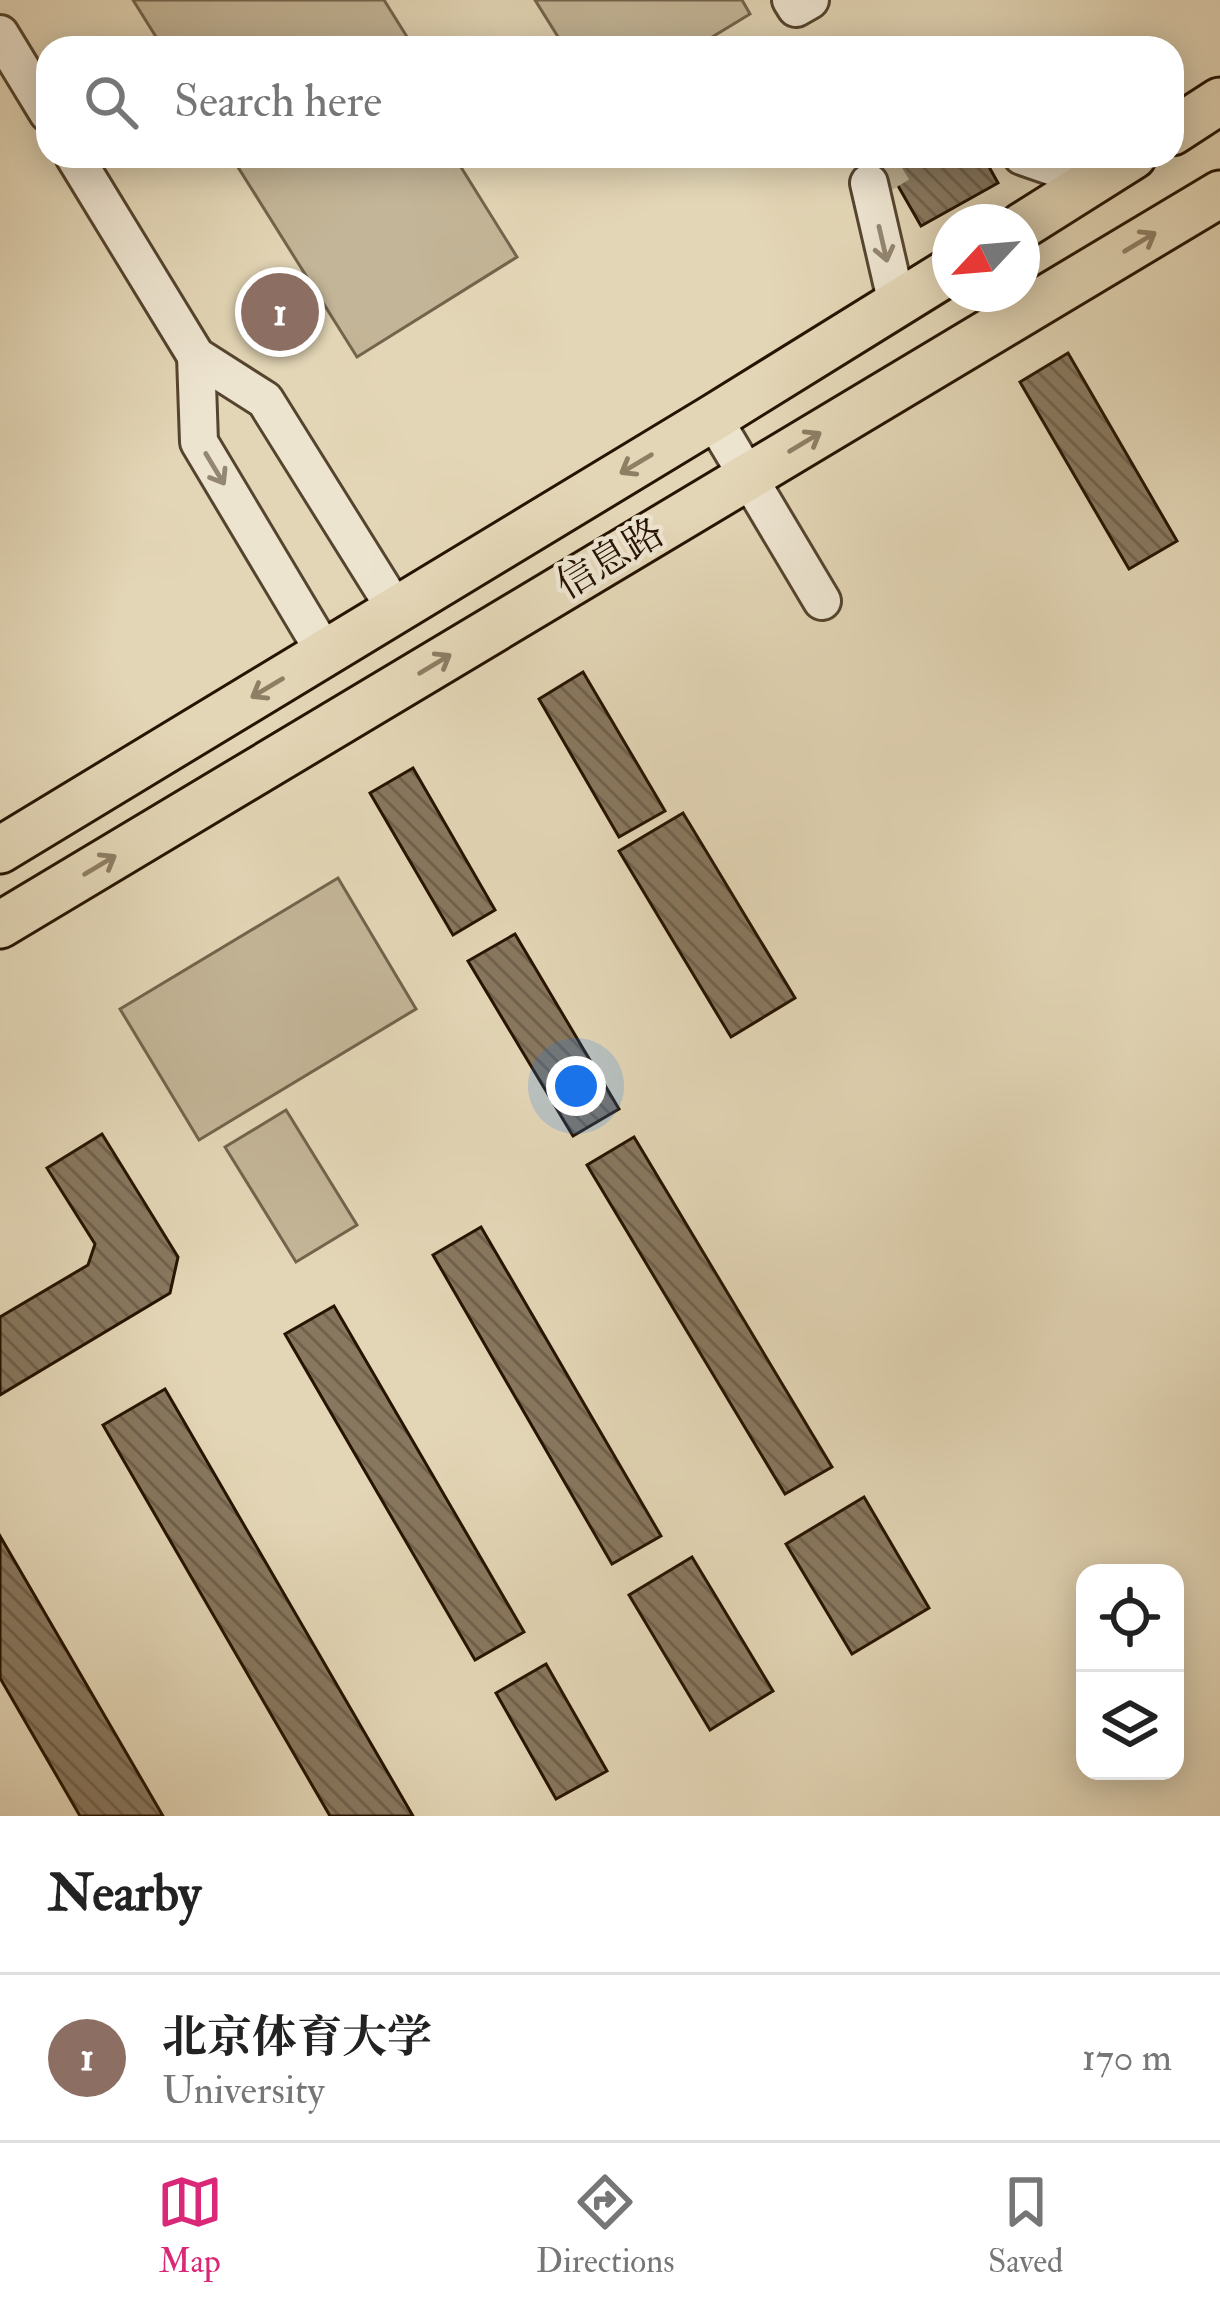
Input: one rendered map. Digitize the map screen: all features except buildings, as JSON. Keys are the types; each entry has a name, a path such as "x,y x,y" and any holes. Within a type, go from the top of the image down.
{"main road":[{"path":"1184,124 1220,101"},
{"path":"1040,215 1114,168"},
{"name":"信息路","path":"0,926 1220,194"},
{"name":"信息路","path":"0,850 932,282"}],"lane":[{"path":"791,0 796,8 810,0"},
{"path":"0,34 36,93"},
{"path":"81,168 196,356 265,400 396,610"},
{"path":"1057,168 1094,181"},
{"path":"868,184 897,304"},
{"path":"196,356 199,442 325,653"},
{"path":"713,418 823,601"}],"shaded area":[{"path":"133,0 384,0 406,36 156,36"},
{"path":"535,0 742,0 750,14 714,36 558,36"},
{"path":"239,168 461,168 517,257 357,357"},
{"path":"338,878 416,1009 199,1140 120,1009"},
{"path":"286,1110 357,1225 296,1262 225,1147"}],"tunnel":[{"path":"869,183 893,168"}],"place":[{"name":"北京体育大学","path":"280,312"}]}
